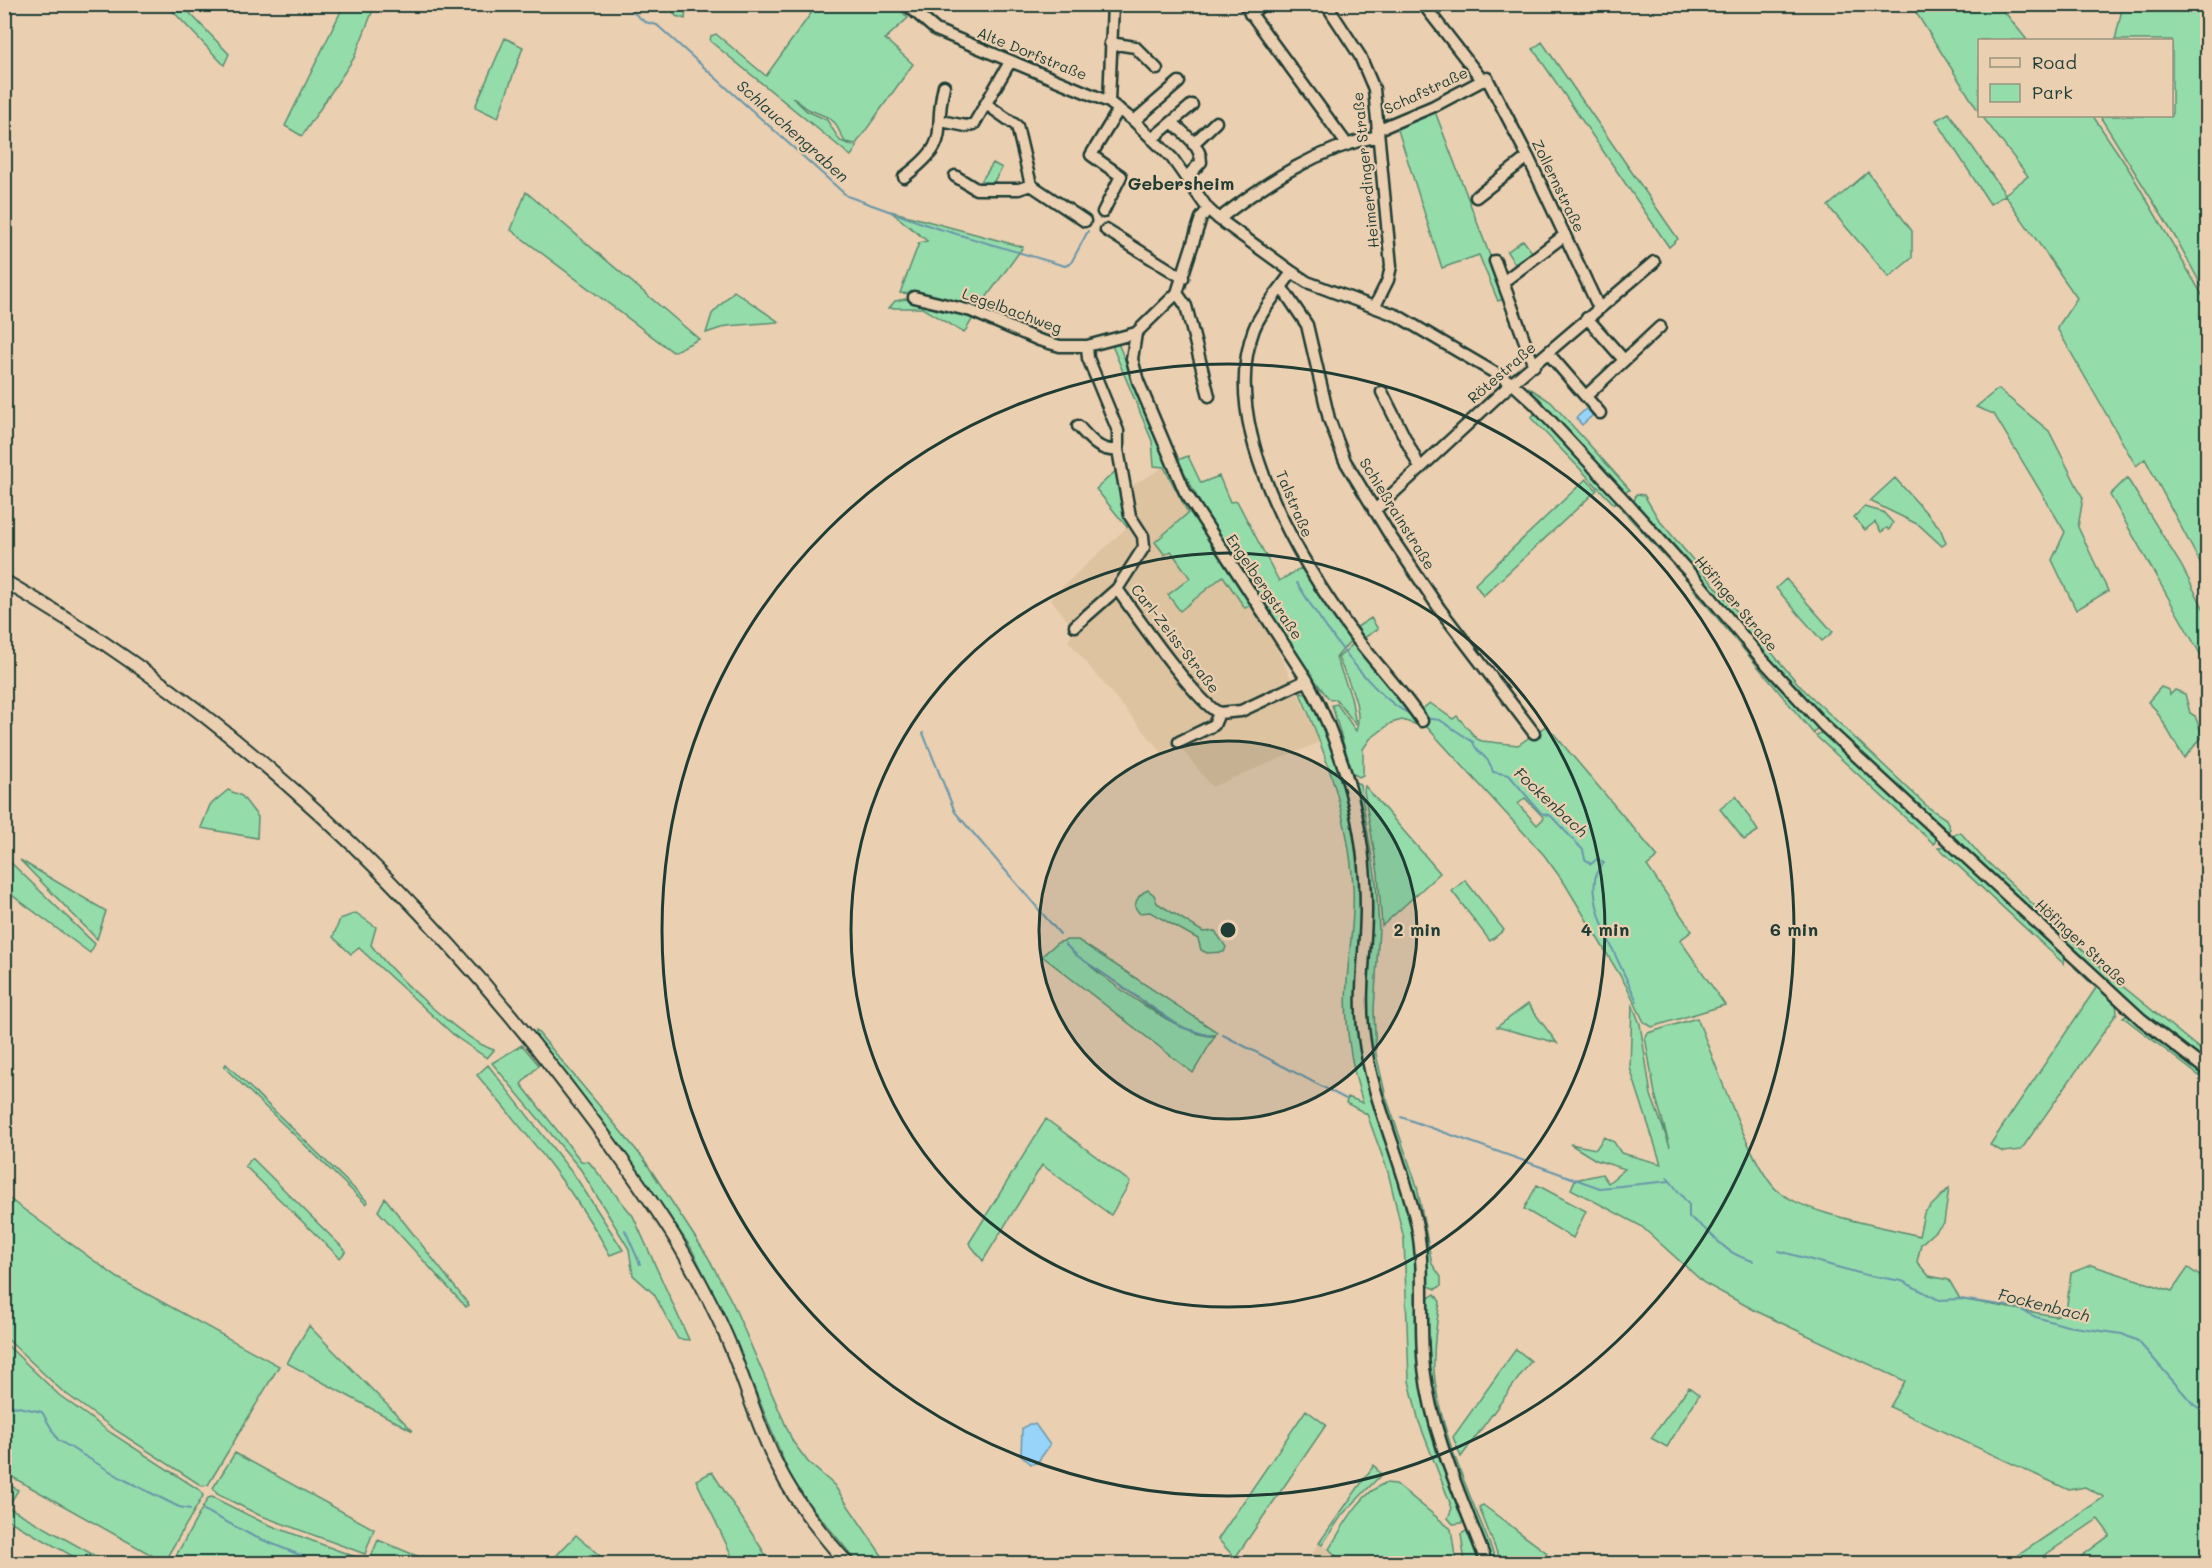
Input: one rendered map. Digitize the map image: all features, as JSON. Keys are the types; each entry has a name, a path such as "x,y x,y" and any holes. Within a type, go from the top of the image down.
{"main road":[{"path":"4,581 128,658 238,741 314,806 457,952 525,1033 595,1123 675,1238 706,1293 727,1338 778,1467 811,1522 848,1563"}],"street":[{"name":"Alte Dorfstraße","path":"906,4 936,30 1109,102 1134,121 1152,139 1187,177 1209,209"},
{"path":"1263,4 1247,9 1346,143"},
{"name":"Heimerdinger Straße","path":"1326,4 1368,71 1374,89 1391,266 1388,280 1375,306"},
{"name":"Zollernstraße","path":"1423,4 1485,80 1528,157 1599,308"},
{"path":"1109,102 1110,6"},
{"path":"1110,43 1135,47 1157,69"},
{"path":"942,121 969,126 975,122 1010,62"},
{"name":"Schafstraße","path":"1219,219 1248,197 1303,162 1346,143 1377,133 1485,80"},
{"path":"1134,121 1179,82"},
{"path":"904,177 932,154 937,143 942,121 940,101 944,86"},
{"path":"986,104 1018,128 1031,185 1085,221"},
{"path":"1152,139 1192,105"},
{"path":"1103,212 1120,176 1091,154 1119,109"},
{"path":"1172,122 1198,150 1201,162 1187,177"},
{"path":"1193,144 1216,122"},
{"path":"1476,197 1528,157"},
{"path":"955,176 976,189 1019,189 1031,185"},
{"path":"1136,333 1177,292 1201,218 1209,209"},
{"name":"Höfinger Straße","path":"1209,209 1219,219 1307,282 1375,306 1449,345 1512,383 1536,405 1624,500 1698,582 1760,657 1824,726 2141,1019 2208,1071"},
{"path":"1106,230 1183,278"},
{"path":"1503,282 1565,235"},
{"path":"1495,261 1534,366"},
{"name":"Rötestraße","path":"1374,511 1512,383 1654,262"},
{"name":"Talstraße","path":"1292,272 1255,327 1245,368 1250,429 1267,483 1293,541 1357,639 1419,717"},
{"name":"Schießrainstraße","path":"1282,288 1307,325 1329,419 1346,460 1374,511 1438,608 1534,733"},
{"path":"1177,292 1186,306 1209,396"},
{"name":"Legelbachweg","path":"914,297 971,311 1039,340 1060,346 1087,346 1136,333"},
{"path":"1587,318 1624,360"},
{"path":"1586,396 1660,327"},
{"name":"Engelbergstraße","path":"1136,333 1132,359 1138,381 1185,492 1307,680 1337,745 1356,820 1365,881 1362,1012 1364,1036 1375,1093 1409,1191 1418,1233 1423,1343 1429,1395 1437,1429 1487,1563"},
{"path":"1075,626 1117,589 1144,547 1143,536 1130,516 1118,450 1118,431 1088,357 1087,346"},
{"path":"1548,353 1600,413"},
{"path":"1382,392 1420,468"},
{"path":"1078,426 1101,449 1118,450"},
{"name":"Carl-Zeiss-Straße","path":"1117,589 1197,693 1219,713 1241,711 1307,680"},
{"path":"1179,742 1214,725 1219,713"}],"shaded area":[{"path":"1164,467 1188,514 1155,542 1165,555 1171,551 1190,578 1168,595 1181,611 1223,576 1245,608 1251,605 1269,631 1320,742 1212,787 1176,742 1163,754 1068,641 1075,630 1050,598 1134,521 1126,489"},
{"path":"1319,1543 1329,1549 1343,1563 1305,1564"}],"green space":[{"path":"167,5 182,5 229,54 224,65"},
{"path":"344,5 375,5 354,58 302,136 285,126"},
{"path":"668,5 683,5 686,8 685,19 676,16"},
{"path":"817,5 896,5 908,18 885,39 913,64 856,144 845,142 835,123 829,118 808,109 792,97 807,111 827,120 840,141 857,147 851,156 710,41 711,36 716,34 766,76"},
{"path":"1922,5 1999,5 2026,39 1978,39 1978,110 1915,11"},
{"path":"2123,5 2207,5 2207,296 2177,240 2101,118 2173,117 2173,39 2115,39"},
{"path":"505,38 523,47 498,118 475,107"},
{"path":"1542,42 1678,239 1669,247 1533,49"},
{"path":"1434,109 1506,298 1498,301 1479,255 1442,268 1397,127"},
{"path":"1949,113 2005,194 2028,176 1983,117 2094,117 2128,168 2207,303 2207,570 2203,568 2145,459 2136,466 2057,328 2077,298 2005,195 1990,204 1936,120"},
{"path":"993,163 1002,168 994,181 1002,186 976,189"},
{"path":"1868,172 1912,231 1912,258 1889,277 1828,206"},
{"path":"526,192 699,339 673,352 511,230"},
{"path":"890,211 1023,247 983,302 974,300 965,307 917,294 900,293 919,243 927,241"},
{"path":"1523,240 1532,252 1515,264 1507,252"},
{"path":"734,291 779,322 727,326 706,333 712,314"},
{"path":"906,299 937,304 975,315 964,333 922,308 889,308 895,301"},
{"path":"1117,341 1154,428 1210,540 1249,599 1251,605 1245,608 1223,576 1180,611 1168,595 1190,578 1171,551 1165,555 1155,542 1188,513 1164,467 1154,466 1152,441 1111,343"},
{"path":"1528,387 1551,402 1630,490 1624,492 1582,450"},
{"path":"1998,389 2049,431 2083,498 2078,527 2108,591 2076,610 2052,560 2065,532 1994,414 1976,407"},
{"path":"1535,413 1617,500 1614,504 1531,418"},
{"path":"1188,456 1201,483 1219,476 1230,502 1237,501 1279,581 1301,568 1351,640 1336,658 1351,697 1356,725 1336,699 1331,700 1309,674 1211,524 1178,460"},
{"path":"1119,468 1131,524 1127,527 1096,489"},
{"path":"1895,478 1940,528 1946,543 1942,546 1919,525 1870,501"},
{"path":"2127,478 2181,565 2207,615 2207,666 2110,495"},
{"path":"1586,479 1597,490 1483,596 1475,584"},
{"path":"1636,494 1644,495 1659,520 1801,687 1929,808 1946,819 1950,829 1947,832 1943,831 1800,696 1634,502"},
{"path":"1864,507 1883,512 1893,523 1889,530 1887,528 1881,532 1875,522 1865,530 1854,517"},
{"path":"1626,509 1692,581 1691,584 1622,510"},
{"path":"1786,579 1833,632 1822,641 1776,588"},
{"path":"1698,589 1818,725 1814,734 1694,590"},
{"path":"1371,618 1378,629 1364,638 1357,627"},
{"path":"1354,643 1421,726 1402,720 1391,723 1370,739 1363,749 1363,775 1359,777 1352,773 1332,705 1337,704 1356,731 1358,713 1356,704 1338,658"},
{"path":"2161,687 2169,690 2170,695 2175,690 2185,694 2190,713 2195,716 2203,736 2184,758 2156,710 2148,702"},
{"path":"1300,693 1306,694 1311,702 1330,743 1339,770 1356,842 1361,889 1360,1043 1367,1082 1408,1207 1417,1265 1418,1343 1464,1516 1462,1523 1453,1524 1448,1518 1452,1508 1419,1422 1409,1381 1404,1239 1388,1172 1367,1114 1346,1103 1348,1097 1363,1103 1352,1058 1347,1012 1347,981 1353,910 1351,861 1335,787"},
{"path":"1430,703 1453,719 1457,716 1477,739 1482,741 1518,745 1546,726 1658,857 1647,866 1692,931 1680,940 1725,1005 1652,1027 1644,1022 1627,987 1565,884 1544,855 1426,726 1424,722 1427,719 1421,710","holes":["1525,798 1544,818 1537,825 1518,804"]},
{"path":"1820,733 1828,735 1937,837 1934,844 1816,736"},
{"path":"1353,783 1360,785 1376,881 1379,929 1374,1010 1376,1054 1386,1097 1417,1186 1432,1264 1441,1277 1441,1286 1436,1289 1426,1285 1374,1072 1366,1013 1369,927"},
{"path":"1365,786 1440,873 1382,926 1378,873"},
{"path":"228,790 242,796 258,817 257,838 201,828 210,805"},
{"path":"1736,796 1758,831 1744,840 1720,809"},
{"path":"1961,833 1981,856 2115,980 2207,1055 2207,1066 2146,1017 1953,840 1955,834"},
{"path":"1947,846 2065,956 2064,964 1938,847"},
{"path":"4,856 95,944 90,953 5,890"},
{"path":"20,860 106,911 97,939"},
{"path":"1465,880 1504,930 1490,941 1452,891"},
{"path":"1148,890 1154,895 1157,903 1203,932 1215,931 1226,947 1224,952 1207,953 1201,950 1198,939 1150,912 1139,913 1135,907 1136,901"},
{"path":"356,913 376,927 371,945 381,957 447,1020 480,1044 494,1050 487,1058 456,1037 359,948 351,954 333,937 340,919"},
{"path":"1078,940 1217,1032 1215,1035 1201,1034 1185,1028 1151,1008 1089,965 1131,997 1168,1020 1186,1029 1202,1035 1215,1036 1193,1073 1042,956 1057,943"},
{"path":"2074,967 2116,1003 2117,1013 2021,1150 2003,1152 1990,1145 2096,988"},
{"path":"1528,1004 1557,1043 1497,1027"},
{"path":"1632,1004 1640,1024 1651,1095 1670,1147 1655,1094 1645,1037 1648,1033 1697,1018 1745,1138 1768,1180 1779,1192 1808,1207 1846,1219 1919,1236 1924,1213 1949,1188 1944,1223 1921,1244 1917,1262 1929,1276 1949,1280 1960,1299 2055,1316 2066,1312 2071,1273 2091,1265 2172,1291 2188,1268 2207,1281 2207,1563 2081,1563 2078,1559 2110,1535 2098,1519 2033,1563 2007,1563 2104,1497 2085,1487 2069,1490 1890,1407 1905,1381 1756,1311 1704,1283 1641,1226 1571,1189 1575,1180 1602,1174 1608,1183 1625,1169 1596,1160 1570,1144 1596,1149 1604,1137 1614,1142 1621,1153 1661,1164 1630,1068"},
{"path":"2128,1015 2207,1078 2207,1082 2123,1017"},
{"path":"536,1030 643,1158 708,1257 733,1304 793,1442 808,1462 834,1485 887,1563 858,1563 805,1499 788,1471 725,1316 691,1248 647,1183 535,1035"},
{"path":"522,1045 539,1065 521,1084 581,1161 589,1162 633,1216 689,1340 678,1339 654,1294 633,1275 629,1249 581,1170 492,1063"},
{"path":"226,1064 368,1202 366,1204 224,1067"},
{"path":"488,1065 577,1179 623,1250 610,1255 565,1184 477,1075"},
{"path":"1046,1119 1130,1182 1111,1215 1042,1165 983,1261 969,1243"},
{"path":"252,1158 346,1251 340,1258 245,1166"},
{"path":"1537,1185 1586,1211 1573,1238 1524,1209"},
{"path":"4,1195 118,1278 279,1366 208,1485 202,1486 117,1431 61,1390 5,1337"},
{"path":"385,1198 469,1305 466,1307 378,1211"},
{"path":"1435,1294 1440,1302 1434,1353 1437,1395 1450,1444 1497,1563 1492,1563 1459,1482 1443,1440 1432,1398 1426,1300"},
{"path":"309,1326 413,1431 287,1363"},
{"path":"5,1343 59,1395 111,1433 201,1491 203,1496 164,1562 5,1473"},
{"path":"1516,1349 1531,1361 1461,1457 1453,1437"},
{"path":"1689,1387 1699,1395 1667,1447 1651,1438"},
{"path":"1306,1410 1326,1425 1235,1558 1218,1539"},
{"path":"235,1453 374,1529 365,1554 259,1515 217,1494 213,1488"},
{"path":"1374,1465 1381,1475 1342,1515 1322,1545 1319,1543"},
{"path":"712,1472 771,1563 728,1563 731,1554 696,1480"},
{"path":"5,1482 18,1490 8,1507 108,1563 85,1563 8,1520 5,1526"},
{"path":"1385,1483 1396,1484 1451,1529 1456,1563 1343,1563 1329,1549 1360,1503 1367,1495"},
{"path":"212,1497 264,1523 372,1563 172,1563 208,1498"},
{"path":"1483,1505 1547,1553 1539,1563 1501,1563 1479,1507"},
{"path":"1466,1531 1471,1533 1483,1563 1473,1563 1471,1559 1465,1563 1461,1534"},
{"path":"576,1535 608,1563 568,1563 557,1555"},
{"path":"378,1540 434,1563 388,1563 371,1557"}],"water":[{"path":"1587,408 1593,415 1582,425 1576,418"},
{"path":"1029,1424 1035,1424 1050,1445 1037,1463 1031,1464 1021,1455 1022,1429"}],"waterway":[{"name":"Schlauchengraben","path":"623,4 645,22 657,25 847,196 933,227 1065,266 1071,263 1088,231"},
{"name":"Fockenbach","path":"1297,583 1333,637 1366,678 1399,708 1415,716"},
{"name":"Fockenbach","path":"1423,718 1440,720 1473,742 1477,750 1489,762 1493,772 1509,775 1541,813 1551,816 1583,850 1585,859 1591,864 1597,859 1604,863 1596,875 1595,891 1598,910 1637,1002"},
{"path":"923,733 955,812 1060,934"},
{"path":"1065,944 1076,955 1181,1027 1210,1036"},
{"path":"1223,1035 1346,1099"},
{"path":"1401,1117 1600,1188 1670,1181"},
{"name":"Fockenbach","path":"1667,1177 1689,1205 1689,1217 1725,1248 1753,1261"},
{"path":"625,1230 640,1264"},
{"name":"Fockenbach","path":"1779,1251 1866,1275 1902,1281 1939,1300 1960,1299 2015,1307 2036,1317 2067,1326 2122,1334 2138,1341 2194,1405 2208,1414"},
{"path":"4,1401 13,1406 42,1412 58,1440 123,1479 179,1507 190,1509"},
{"path":"204,1510 253,1536 322,1564"}],"district":[{"name":"Gebersheim","path":"1181,184"}]}
